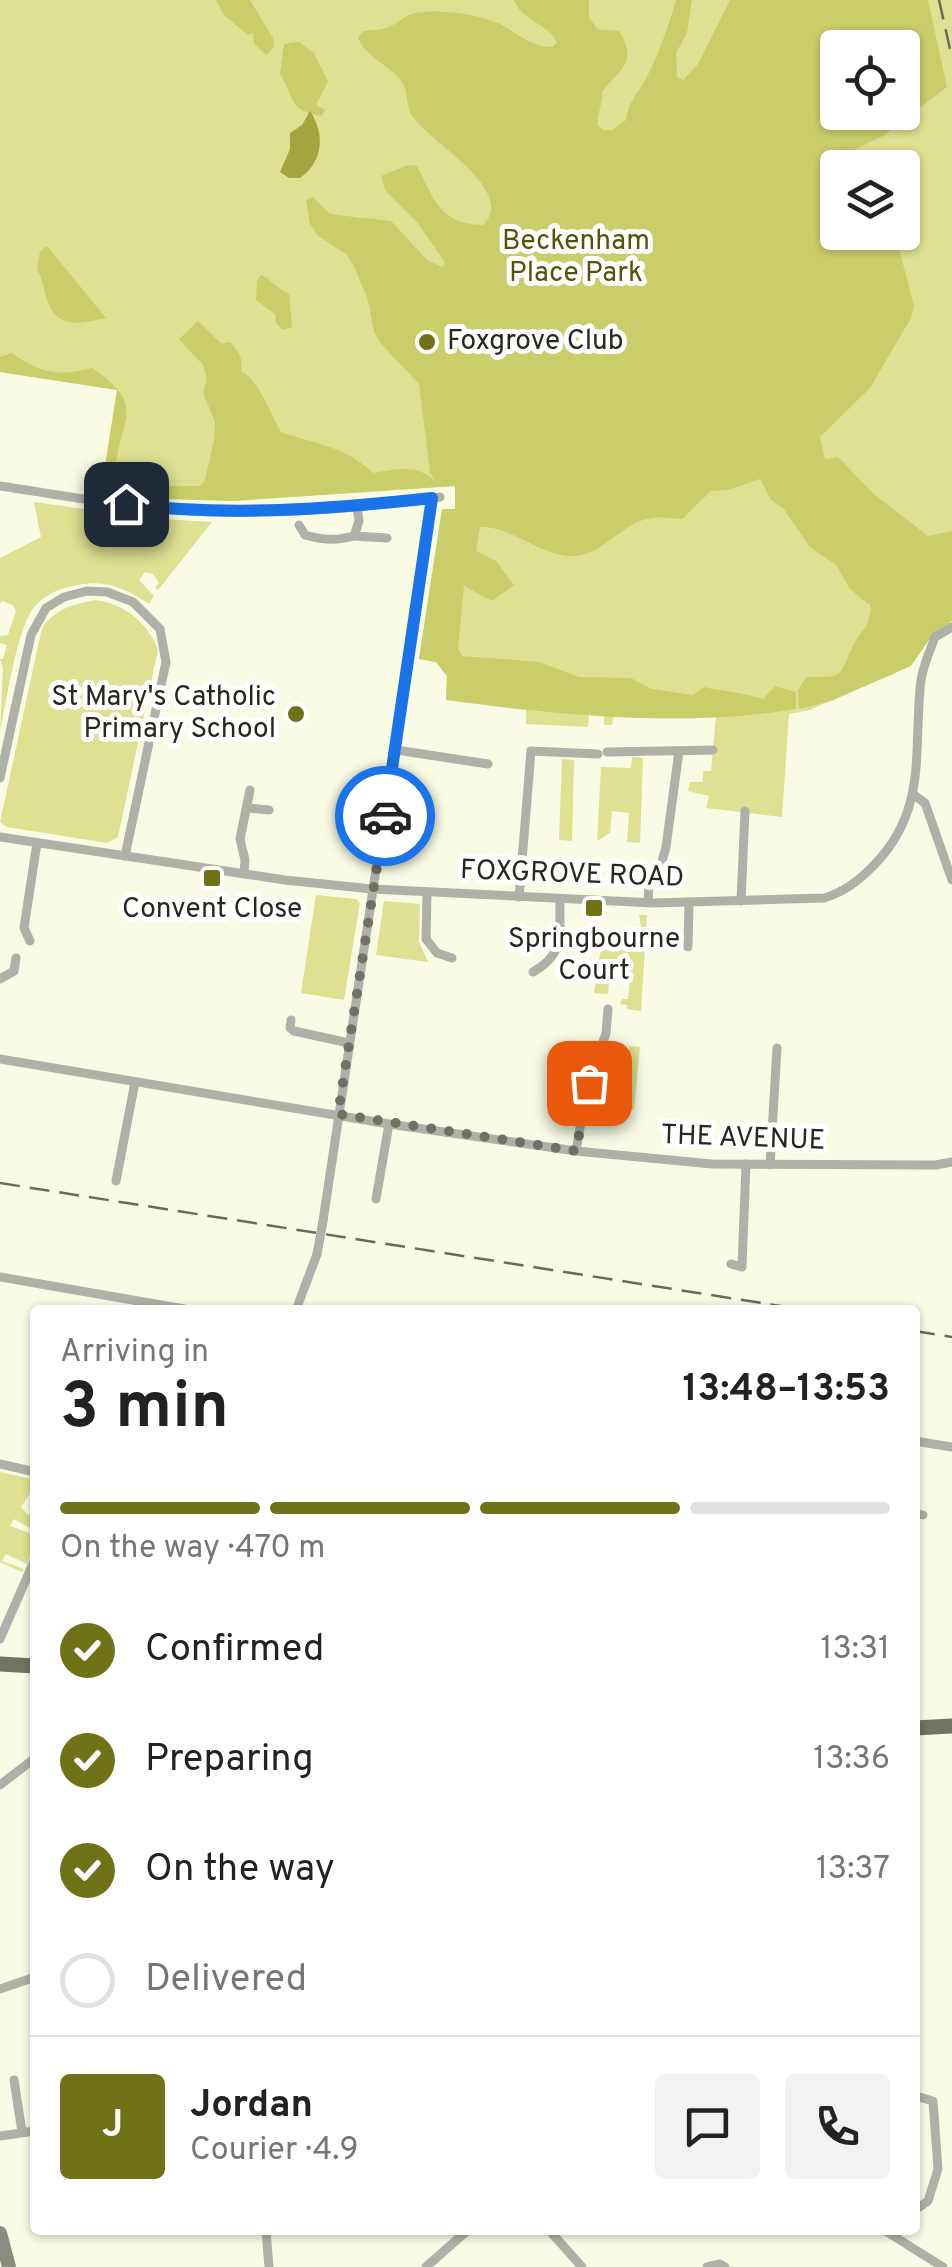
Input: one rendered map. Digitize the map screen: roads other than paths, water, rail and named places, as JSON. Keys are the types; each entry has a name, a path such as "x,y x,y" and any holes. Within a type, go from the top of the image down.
{"main road":[{"path":"0,1664 30,1666"},
{"path":"920,1728 952,1726"},
{"path":"0,2232 8,2267"}],"street":[{"path":"0,486 195,511 357,506 436,498 317,1254 298,1305"},
{"path":"354,536 359,521 357,506"},
{"path":"299,525 305,535 322,540 354,536 387,538"},
{"path":"0,778 32,635 46,608 64,597 87,591 106,592 133,602 160,628 166,662 125,856"},
{"path":"952,627 936,637 920,685 914,795 926,803 952,880"},
{"path":"396,750 488,764"},
{"path":"520,897 531,751 713,750"},
{"path":"648,903 649,883 660,868 666,847 678,751"},
{"path":"244,873 240,839 250,790"},
{"name":"FOXGROVE ROAD","path":"0,837 372,889 648,903 808,900 840,894 884,854 906,821 914,795"},
{"path":"248,808 269,810"},
{"path":"740,901 745,811"},
{"path":"30,942 24,928 37,843"},
{"path":"427,893 426,939 438,954 452,958"},
{"path":"533,972 547,964 558,950 560,900"},
{"path":"688,947 689,902"},
{"path":"0,979 14,971 16,958"},
{"path":"576,1151 586,1092 606,1032 608,1009"},
{"path":"291,1020 290,1028 294,1031 348,1042"},
{"path":"770,1166 778,1048"},
{"name":"THE AVENUE","path":"0,1058 389,1124 576,1151 770,1166 952,1162"},
{"path":"116,1181 135,1082"},
{"path":"376,1199 389,1124"},
{"path":"731,1264 742,1267 746,1164"},
{"path":"0,1278 160,1305"},
{"path":"920,1442 952,1447"},
{"path":"0,1464 30,1471"},
{"path":"0,1638 30,1571"},
{"path":"0,1785 30,1762"},
{"path":"0,1989 30,1979"},
{"path":"14,2080 22,2132"},
{"path":"920,2097 933,2101 938,2169 928,2200 920,2206"},
{"path":"0,2136 30,2131"},
{"path":"938,2169 952,2168"},
{"path":"266,2235 269,2267"},
{"path":"456,2235 460,2240"},
{"path":"434,2265 464,2235"},
{"path":"554,2235 582,2267"},
{"path":"894,2235 943,2267"},
{"path":"708,2267 725,2267"}],"railway":[{"path":"939,0 952,58"},
{"path":"0,1183 774,1305"},
{"path":"920,1332 952,1337"}],"place":[{"name":"Foxgrove Club","path":"427,342"},
{"name":"St Mary's Catholic Primary School","path":"296,714"},
{"name":"Convent Close","path":"212,878"},
{"name":"Springbourne Court","path":"594,908"}],"park label":[{"name":"Beckenham Place Park","path":"576,258"}]}
